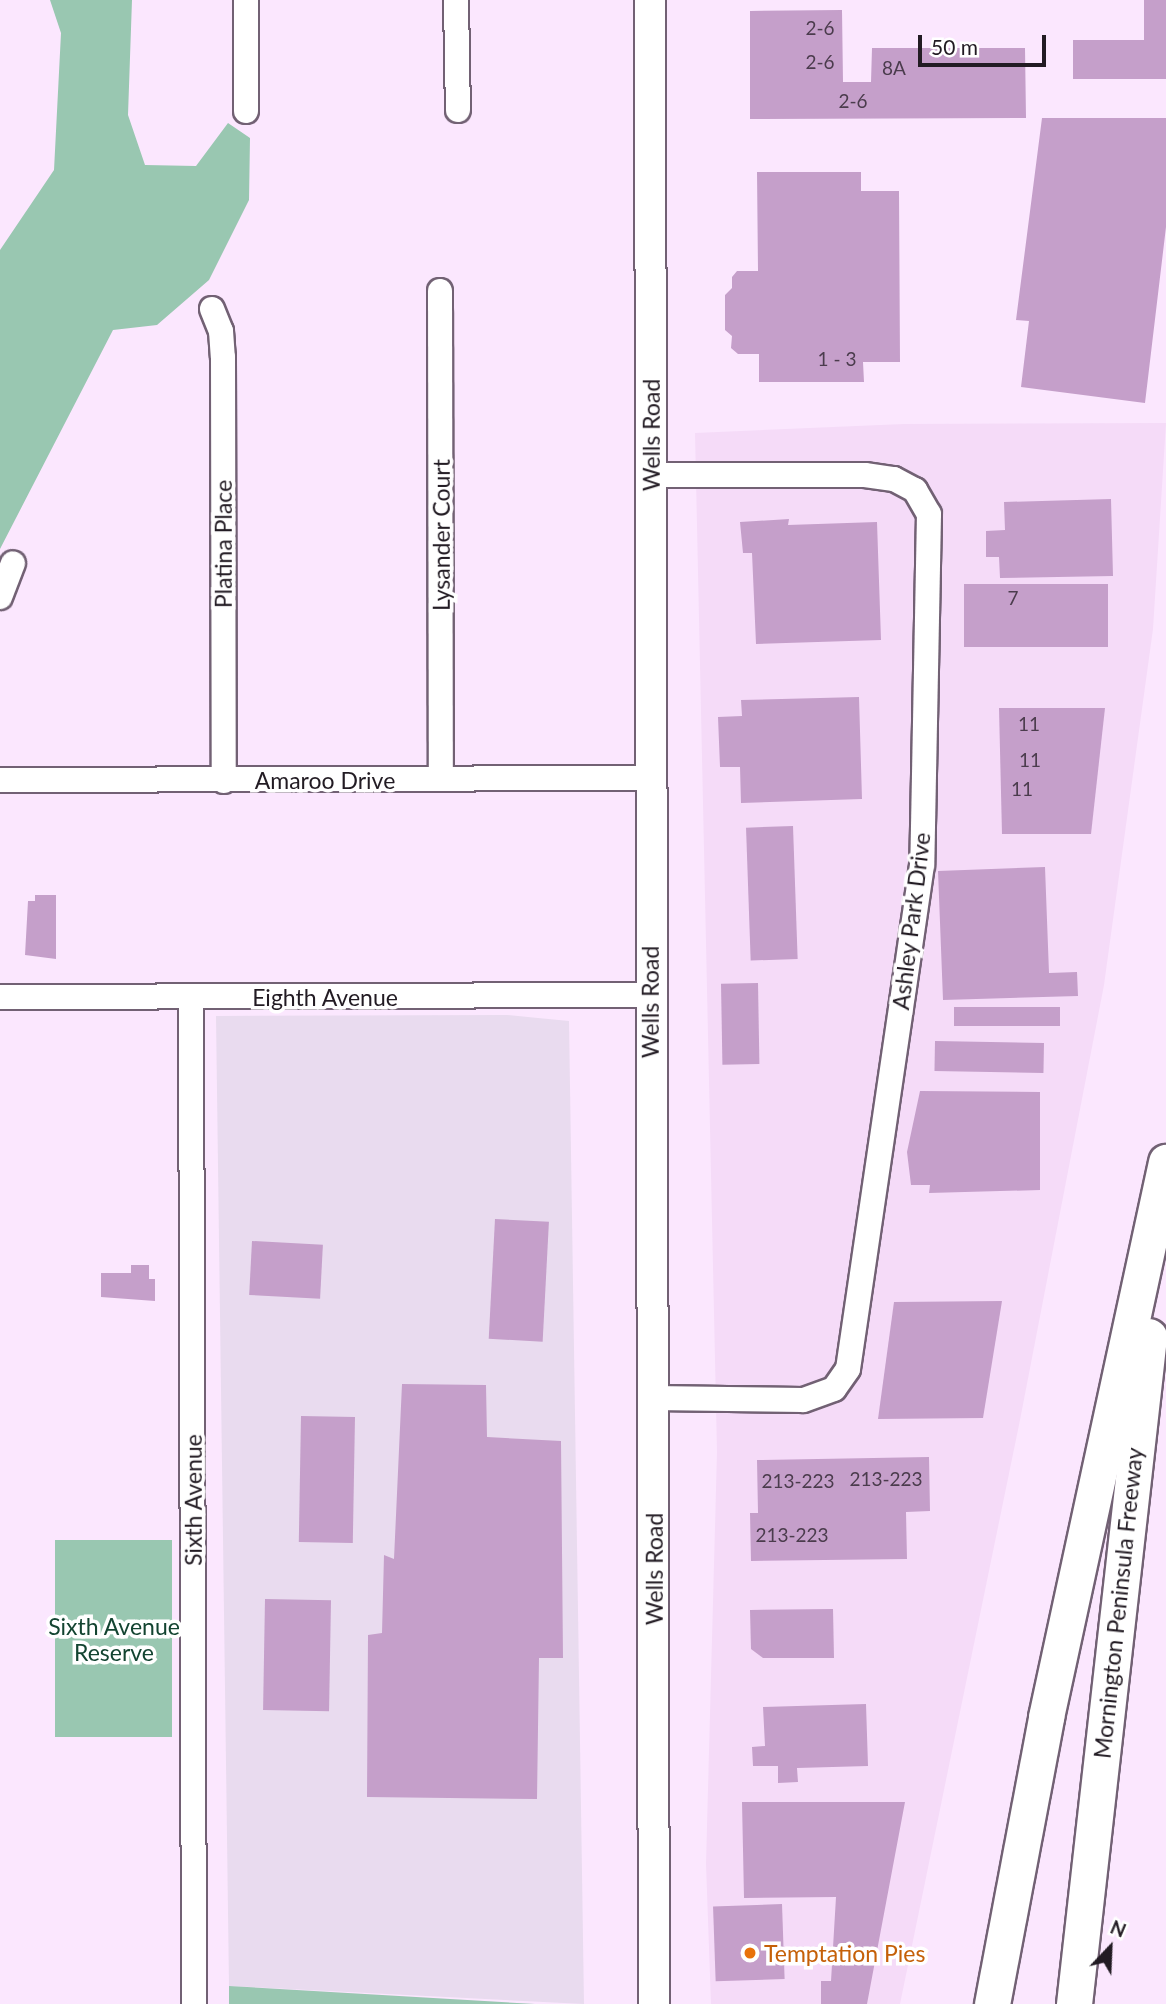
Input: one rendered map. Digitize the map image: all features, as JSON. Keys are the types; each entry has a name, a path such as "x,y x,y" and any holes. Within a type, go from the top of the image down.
{"highway":[{"path":"992,2004 1046,1717 1166,1162"},
{"name":"Mornington Peninsula Freeway","path":"1074,2004 1166,1203"}],"main road":[{"name":"Wells Road","path":"650,0 654,2004"}],"street":[{"path":"246,0 246,111"},
{"path":"456,0 458,110"},
{"name":"Lysander Court","path":"440,291 441,779"},
{"name":"Platina Place","path":"212,309 221,331 223,357 224,781"},
{"name":"Ashley Park Drive","path":"651,475 884,478 915,490 929,514 922,865 848,1369 834,1389 803,1400 653,1398"},
{"path":"0,597 13,563"},
{"name":"Amaroo Drive","path":"0,780 650,778"},
{"name":"Eighth Avenue","path":"0,997 650,995"},
{"name":"Sixth Avenue","path":"191,997 194,2004"}],"shaded area":[{"path":"1166,423 1153,629 1104,985 1020,1420 900,2004 711,2004 706,1864 717,1452 695,433 904,424"},
{"path":"507,1015 569,1021 584,2004 229,1986 216,1016"}],"green space":[{"path":"50,0 132,0 128,115 145,165 196,166 228,123 250,138 249,200 209,280 157,325 113,330 0,549 0,250 54,170 61,33"},
{"name":"Sixth Avenue Reserve","path":"55,1540 172,1540 172,1737 55,1737"},
{"path":"229,1986 535,2004 229,2004"}],"building":[{"path":"1144,0 1166,0 1166,79 1073,79 1073,40 1144,40"},
{"path":"842,10 843,82 871,82 872,48 1025,48 1026,118 750,119 750,11"},
{"path":"1042,118 1166,118 1166,227 1145,403 1021,387 1029,321 1016,320"},
{"path":"757,172 861,172 861,191 899,191 900,362 863,362 864,382 759,382 759,354 738,354 731,348 732,336 725,330 725,295 732,288 732,277 737,271 758,271"},
{"path":"1111,499 1113,576 1000,578 999,557 986,557 986,531 1005,530 1004,502"},
{"path":"789,519 788,525 877,522 881,640 756,644 752,553 743,553 740,522"},
{"path":"964,584 1108,584 1108,647 964,647"},
{"path":"859,697 862,799 741,803 740,767 720,767 718,717 742,716 741,700"},
{"path":"999,708 1105,708 1091,834 1002,834"},
{"path":"793,826 798,959 751,961 746,828"},
{"path":"1045,867 1049,973 1077,972 1078,996 943,1000 938,871"},
{"path":"35,895 56,895 56,959 25,955 28,901 35,901"},
{"path":"758,983 759,1064 722,1065 721,984"},
{"path":"954,1007 1060,1007 1060,1026 954,1026"},
{"path":"935,1041 1044,1043 1043,1073 934,1071"},
{"path":"920,1091 1040,1092 1040,1190 929,1193 930,1185 911,1185 907,1152"},
{"path":"495,1219 549,1222 543,1342 489,1339"},
{"path":"252,1241 323,1245 320,1299 249,1295"},
{"path":"131,1265 149,1265 149,1279 155,1279 155,1301 101,1297 101,1273 131,1273"},
{"path":"1002,1301 983,1418 878,1419 894,1302"},
{"path":"402,1384 486,1385 487,1437 561,1441 563,1658 539,1658 537,1799 367,1797 368,1635 382,1633 384,1555 394,1559"},
{"path":"301,1416 355,1417 353,1543 299,1542"},
{"path":"929,1457 930,1511 906,1512 907,1559 751,1561 750,1513 758,1513 757,1460"},
{"path":"265,1599 331,1600 329,1711 263,1710"},
{"path":"833,1609 834,1658 763,1658 751,1649 750,1610"},
{"path":"866,1704 868,1766 797,1768 798,1782 778,1783 778,1766 753,1766 752,1747 765,1746 763,1707"},
{"path":"742,1802 905,1802 867,2004 821,2004 821,1981 831,1981 836,1897 744,1898"},
{"path":"782,1904 785,1979 716,1981 713,1906"}],"place":[{"name":"Temptation Pies","path":"750,1953"}]}
